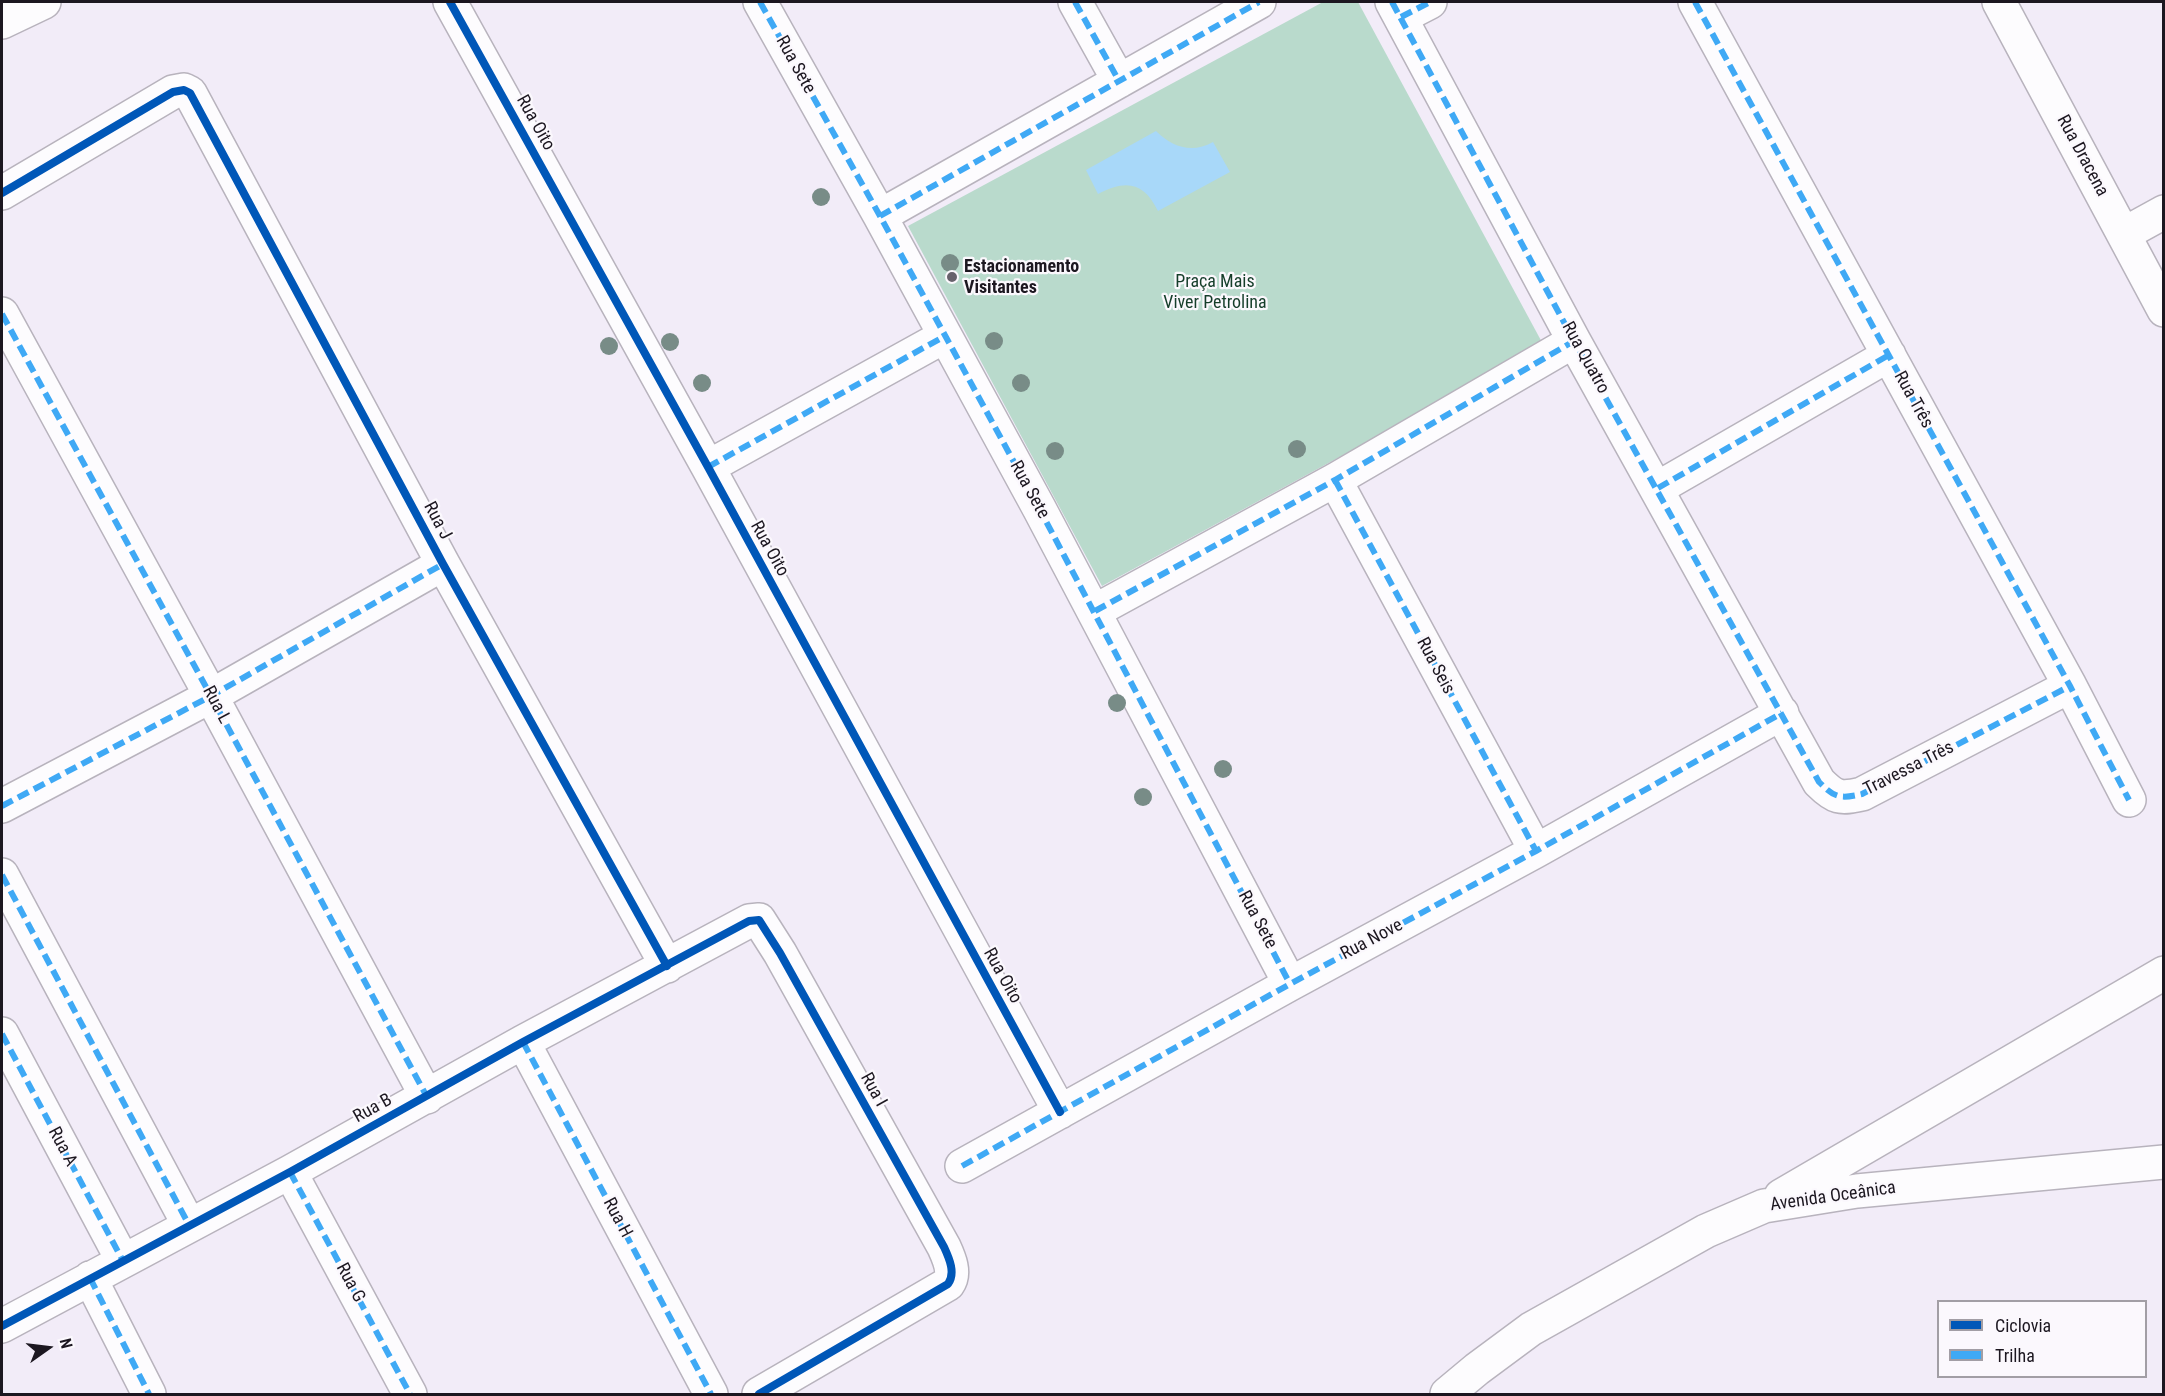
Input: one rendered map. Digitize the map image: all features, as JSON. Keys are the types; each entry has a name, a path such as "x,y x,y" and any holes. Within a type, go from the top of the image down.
{"street":[{"path":"2,22 44,2"},
{"name":"Rua Oito","path":"450,2 708,467 1060,1113"},
{"name":"Rua Sete","path":"760,2 880,216 1095,612 1290,984"},
{"path":"1075,2 1119,81"},
{"path":"880,216 1259,2"},
{"path":"1396,9 1430,2"},
{"name":"Rua Três","path":"1695,2 2070,686 2129,800"},
{"name":"Rua Dracena","path":"1999,2 2163,310"},
{"name":"Rua Quatro","path":"1396,9 1574,341 1782,713"},
{"name":"Rua J","path":"2,194 173,92 184,90 190,93 443,564 667,966"},
{"path":"2124,234 2163,212"},
{"name":"Rua L","path":"2,314 427,1097"},
{"path":"708,467 945,336"},
{"path":"1095,612 1335,480 1574,341"},
{"path":"1658,488 1889,355"},
{"name":"Rua Seis","path":"1335,480 1536,851"},
{"path":"2,806 211,696 443,564"},
{"name":"Travessa Três","path":"1782,713 1819,782 1831,794 1845,798 1862,794 2070,686"},
{"name":"Rua Nove","path":"962,1166 1536,851 1782,713"},
{"path":"2,875 189,1225"},
{"name":"Rua B","path":"2,1326 290,1172 523,1042 749,921 759,920"},
{"name":"Rua I","path":"759,920 780,953 944,1246 951,1269 948,1284 759,1395"},
{"path":"1764,1206 2163,973"},
{"name":"Rua A","path":"2,1034 123,1261"},
{"name":"Rua H","path":"523,1042 711,1395"},
{"name":"Avenida Oceânica","path":"1447,1395 1477,1369 1531,1329 1706,1231 1764,1206 1857,1191 2163,1162"},
{"name":"Rua G","path":"290,1172 410,1395"},
{"path":"90,1278 149,1395"}],"green space":[{"name":"Praça Mais Viver Petrolina","path":"1323,2 1358,2 1544,346 1102,586 908,226"}],"water":[{"path":"1156,131 1162,137 1183,147 1197,148 1213,142 1230,172 1158,211 1147,194 1133,186 1117,186 1098,194 1086,170"}],"marked path":[{"path":"760,2 1039,508 1290,984"},
{"path":"1075,2 1119,81"},
{"path":"880,216 1259,2"},
{"path":"1392,2 1574,341 1819,782 1838,796 1862,794 2070,686"},
{"path":"1401,17 1430,2"},
{"path":"1695,2 2070,686 2129,800"},
{"path":"2,314 427,1097"},
{"path":"708,467 945,336"},
{"path":"1095,611 1335,480 1574,341"},
{"path":"1658,488 1889,355"},
{"path":"1335,480 1536,851"},
{"path":"2,806 211,696 443,564"},
{"path":"962,1166 1536,851 1782,713"},
{"path":"2,875 189,1225"},
{"path":"2,1034 123,1261"},
{"path":"523,1042 711,1394"},
{"path":"290,1172 410,1394"},
{"path":"90,1278 149,1394"}],"cycle path":[{"path":"450,2 708,467 1060,1112"},
{"path":"2,193 173,92 184,90 190,93 443,564 667,966"},
{"path":"2,1326 290,1172 523,1042 749,921 759,920 780,953 944,1247 952,1270 948,1284 759,1394"}],"place":[{"name":"Estacionamento Visitantes","path":"952,277"}]}
